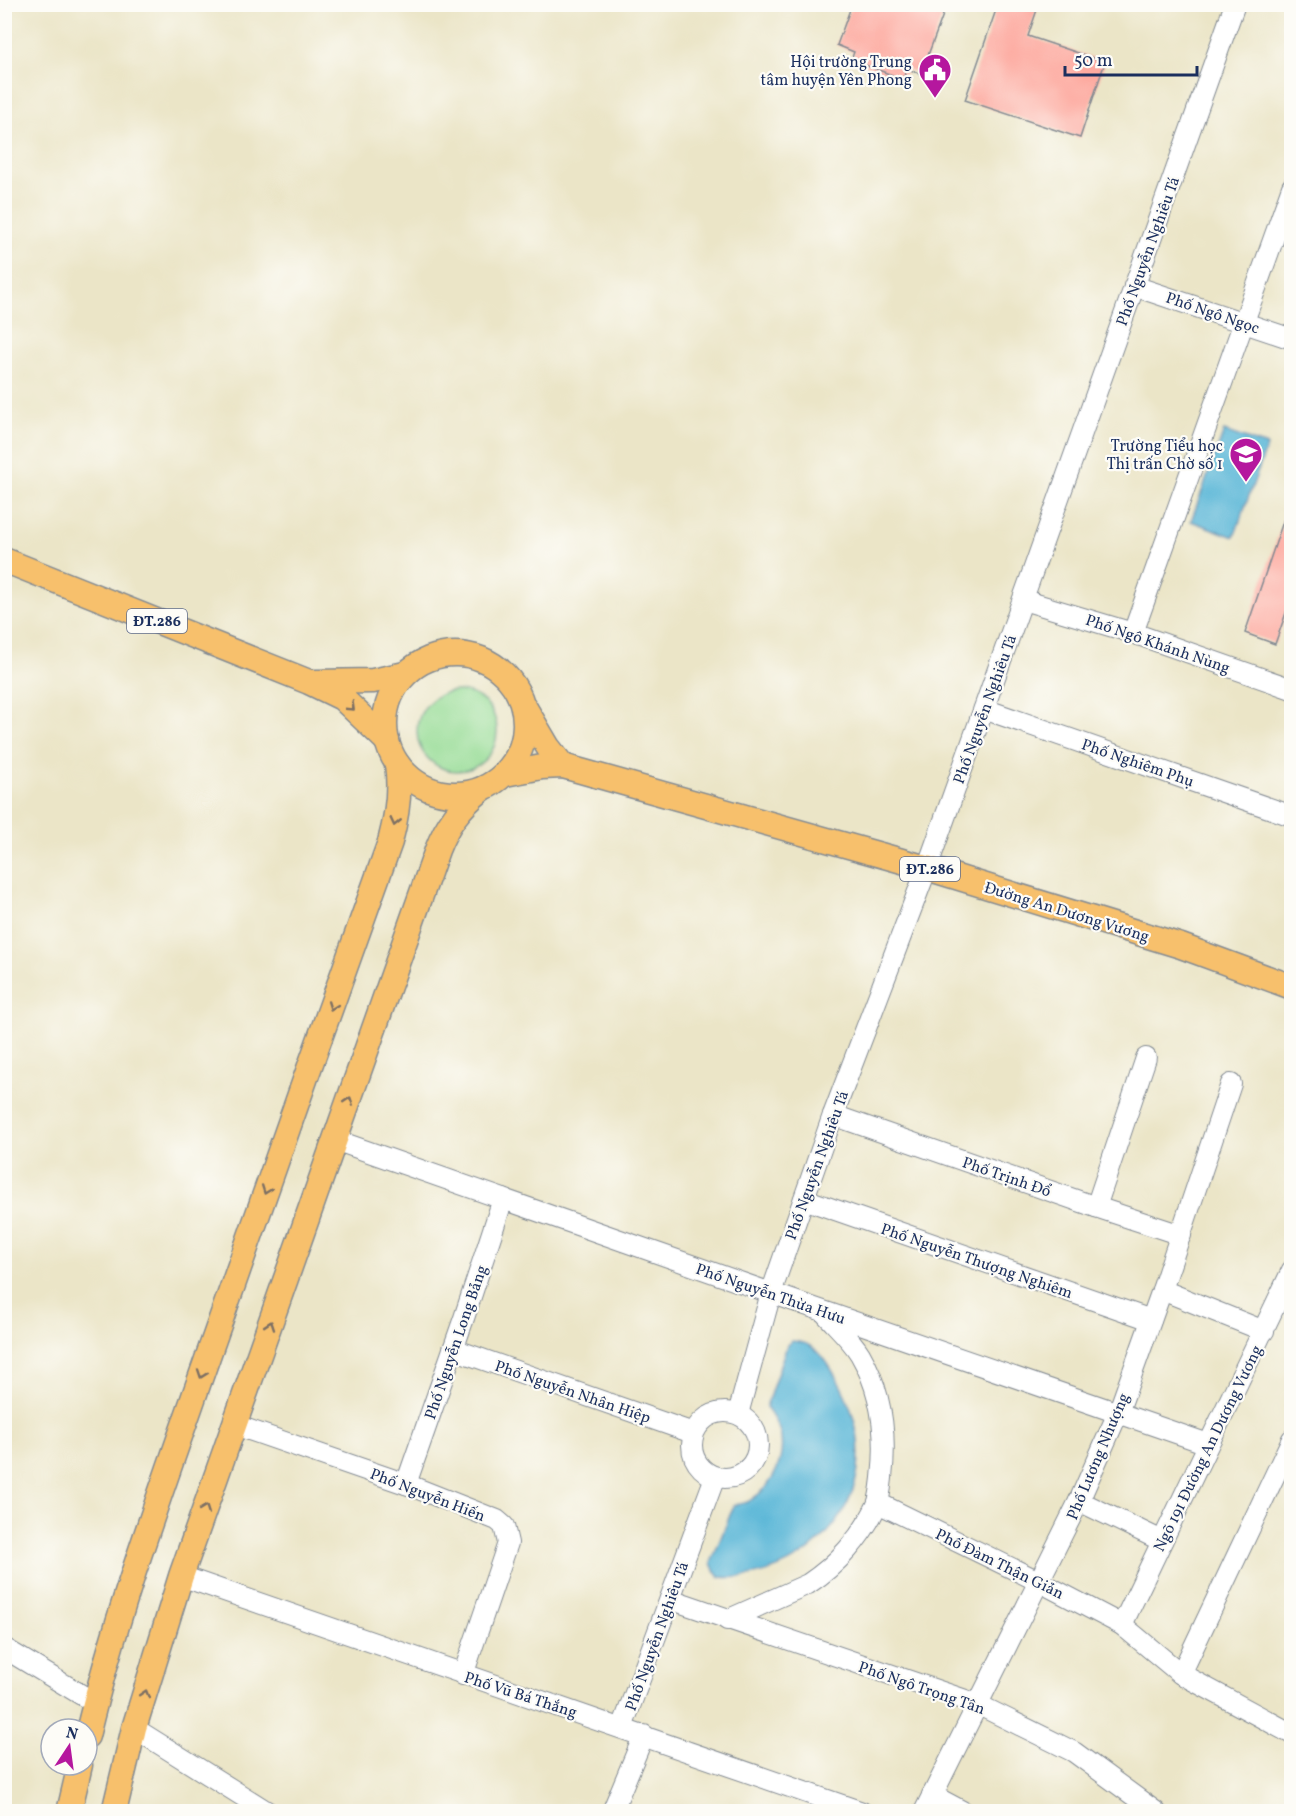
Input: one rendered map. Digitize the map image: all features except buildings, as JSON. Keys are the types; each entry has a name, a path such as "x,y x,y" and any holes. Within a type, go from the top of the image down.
{"main road":[{"name":"ĐT.286","path":"4,560 309,682 342,698 387,741"},
{"name":"ĐT.286","path":"524,706 526,725 524,743 516,760 505,774 482,789 461,794 442,793 425,788 409,777 397,764 387,741 384,717 391,693 405,674 425,660 449,654 474,656 496,667 513,684 548,747 563,766"},
{"name":"ĐT.286","path":"309,682 373,681 405,674"},
{"path":"92,1717 141,1548 390,842 398,808 397,764"},
{"name":"Đường An Dương Vương","path":"505,774 542,767 563,766 927,868 1181,946 1292,987"},
{"path":"114,1812 134,1728 181,1576 442,835 462,806 482,789"},
{"path":"69,1812 77,1777"}],"street":[{"name":"Phố Nguyễn Nghiêu Tá","path":"738,1414 771,1293 833,1115 927,868 1235,4"},
{"path":"1133,633 1291,189"},
{"name":"Phố Ngô Ngọc","path":"1134,286 1292,339"},
{"name":"Phố Ngô Khánh Nùng","path":"1023,600 1133,633 1292,689"},
{"name":"Phố Nghiêm Phụ","path":"984,709 1292,816"},
{"path":"1096,1208 1146,1058"},
{"name":"Phố Lương Nhượng","path":"928,1804 1079,1501 1118,1413 1231,1084"},
{"name":"Phố Trịnh Đổ","path":"833,1115 1096,1208 1181,1235"},
{"name":"Phố Nguyễn Thừa Hưu","path":"335,1140 1208,1444"},
{"name":"Phố Nguyễn Long Bảng","path":"406,1484 503,1199"},
{"name":"Phố Nguyễn Thượng Nghiêm","path":"804,1199 1151,1320"},
{"name":"Ngõ 191 Đường An Dương Vương","path":"1122,1625 1292,1270"},
{"path":"1162,1290 1264,1330"},
{"path":"727,1620 808,1584 819,1576 845,1553 878,1503 884,1456 884,1431 877,1392 859,1352 824,1312"},
{"name":"Phố Nguyễn Nhân Hiệp","path":"453,1349 693,1433"},
{"path":"720,1412 738,1414 754,1427 759,1447 757,1457 744,1473 725,1479 715,1477 700,1468 695,1460 693,1433 698,1425 712,1414 720,1412"},
{"name":"Phố Nguyễn Hiến","path":"235,1425 406,1484 497,1520 504,1526 508,1544 463,1675"},
{"path":"1181,1674 1292,1439"},
{"name":"Phố Nguyễn Nghiêu Tá","path":"622,1728 715,1477"},
{"path":"1079,1501 1162,1541"},
{"name":"Phố Đàm Thận Giản","path":"878,1503 1122,1625 1181,1674 1292,1734"},
{"name":"Phố Vũ Bá Thắng","path":"181,1576 862,1812"},
{"name":"Phố Ngô Trọng Tân","path":"670,1599 977,1704 1074,1752 1156,1812"},
{"path":"4,1648 95,1703"},
{"path":"134,1728 268,1812"},
{"path":"612,1812 644,1735"},
{"path":"928,1804 964,1812"}],"green space":[{"path":"457,691 472,694 485,703 494,716 497,731 494,746 485,759 472,768 457,771 442,768 429,759 420,746 417,731 420,716 429,703 442,694"}],"water":[{"path":"1224,431 1267,446 1234,537 1191,521"},
{"path":"792,1341 807,1344 818,1352 832,1370 847,1398 855,1421 859,1456 852,1492 842,1514 810,1549 767,1572 744,1577 720,1577 711,1563 734,1505 744,1503 760,1493 772,1479 780,1461 780,1432 766,1407 787,1345"}],"place":[{"name":"Hội trường Trung tâm huyện Yên Phong","path":"935,99"},
{"name":"Trường Tiểu học Thị trấn Chờ số 1","path":"1246,483"}]}
